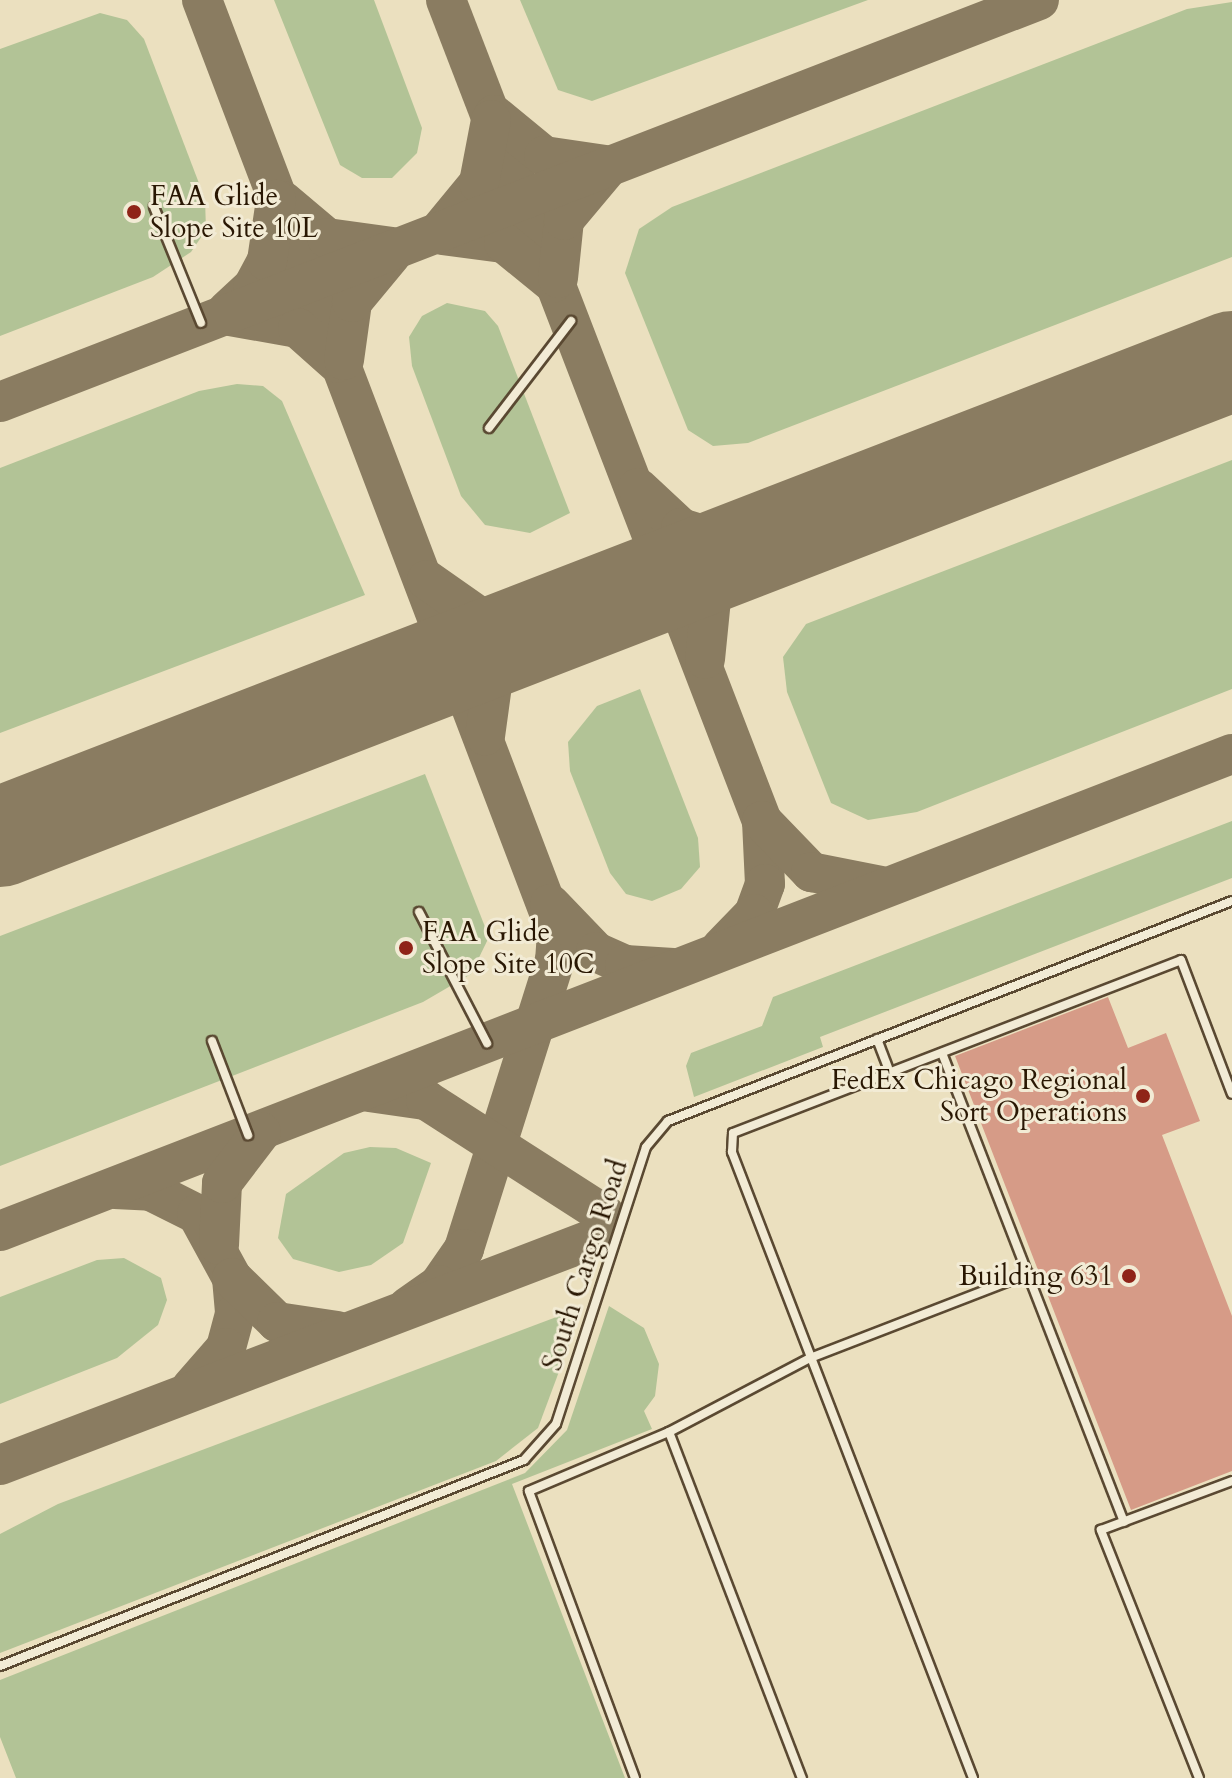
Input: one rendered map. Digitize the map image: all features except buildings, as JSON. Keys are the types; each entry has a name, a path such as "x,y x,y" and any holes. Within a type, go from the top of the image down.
{"lane":[{"path":"154,207 201,323"},
{"path":"489,428 571,321"},
{"name":"South Cargo Road","path":"0,1666 524,1460 556,1424 653,1133 668,1121 1232,901"},
{"path":"419,912 487,1043"},
{"path":"973,1778 730,1143 740,1126 888,1068 942,1053 1181,960 1232,1094"},
{"path":"877,1039 888,1068"},
{"path":"212,1041 248,1135"},
{"path":"942,1053 1124,1522"},
{"path":"635,1778 529,1491 669,1432 810,1358 1028,1274"},
{"path":"669,1432 802,1778"},
{"path":"1199,1778 1101,1530 1232,1481"}],"green space":[{"path":"274,0 374,0 422,128 417,153 392,178 362,178 340,165"},
{"path":"520,0 868,0 592,101 558,90"},
{"path":"1232,2 1232,257 748,443 713,446 688,430 625,273 639,229 672,207 1187,9"},
{"path":"100,13 127,20 144,39 205,199 206,230 191,252 153,277 0,336 0,49"},
{"path":"447,303 485,311 498,326 570,513 530,533 485,525 461,496 412,366 409,337 422,316"},
{"path":"237,384 263,386 282,401 365,595 0,733 0,468 199,391"},
{"path":"1232,460 1232,689 917,812 868,820 831,803 787,692 783,657 806,624"},
{"path":"640,689 698,838 700,867 681,889 652,901 626,894 610,873 570,771 568,742 597,706"},
{"path":"425,774 489,937 471,974 423,1002 0,1166 0,936"},
{"path":"1232,821 1232,878 820,1037 823,1047 694,1097 686,1066 691,1053 762,1026 773,997"},
{"path":"370,1147 396,1148 431,1163 403,1243 371,1265 339,1272 293,1259 278,1238 286,1194 344,1153"},
{"path":"124,1258 161,1278 167,1300 158,1325 117,1358 0,1404 0,1297 97,1260"},
{"path":"609,1306 644,1328 659,1364 655,1396 644,1411 652,1429 512,1484 625,1778 16,1778 0,1737 0,1680 525,1473 567,1430"},
{"path":"583,1307 538,1428 496,1461 0,1653 0,1534 58,1504"}],"taxiway":[{"path":"202,0 557,933 555,960 464,1249 439,1285 408,1307"},
{"path":"446,0 762,821 765,884 754,914 721,948"},
{"path":"0,402 1039,0"},
{"path":"494,115 544,156 605,165"},
{"path":"442,228 479,183 491,120"},
{"path":"558,278 564,220 605,171"},
{"path":"227,311 253,287 267,261 276,200"},
{"path":"283,201 327,238 392,247"},
{"path":"442,235 504,243 553,283"},
{"path":"344,360 352,302 391,255"},
{"path":"230,316 298,328 337,363"},
{"path":"638,488 681,528 746,548 711,599 705,659"},
{"path":"427,580 491,625 540,630 508,658 492,685 485,736"},
{"path":"0,1231 1232,754"},
{"path":"762,821 811,872 881,886"},
{"path":"550,904 596,952 625,965 673,968"},
{"path":"369,1092 426,1100 605,1215"},
{"path":"219,1245 222,1183 261,1132"},
{"path":"115,1189 151,1191 197,1214 232,1278 235,1314 226,1348 191,1388"},
{"path":"0,1465 598,1237"},
{"path":"232,1278 277,1322 337,1331"}],"runway":[{"path":"0,837 1232,361"}],"place":[{"name":"FAA Glide Slope Site 10L","path":"134,212"},
{"name":"FAA Glide Slope Site 10C","path":"406,948"},
{"name":"FedEx Chicago Regional Sort Operations","path":"1143,1096"},
{"name":"Building 631","path":"1129,1276"}]}
